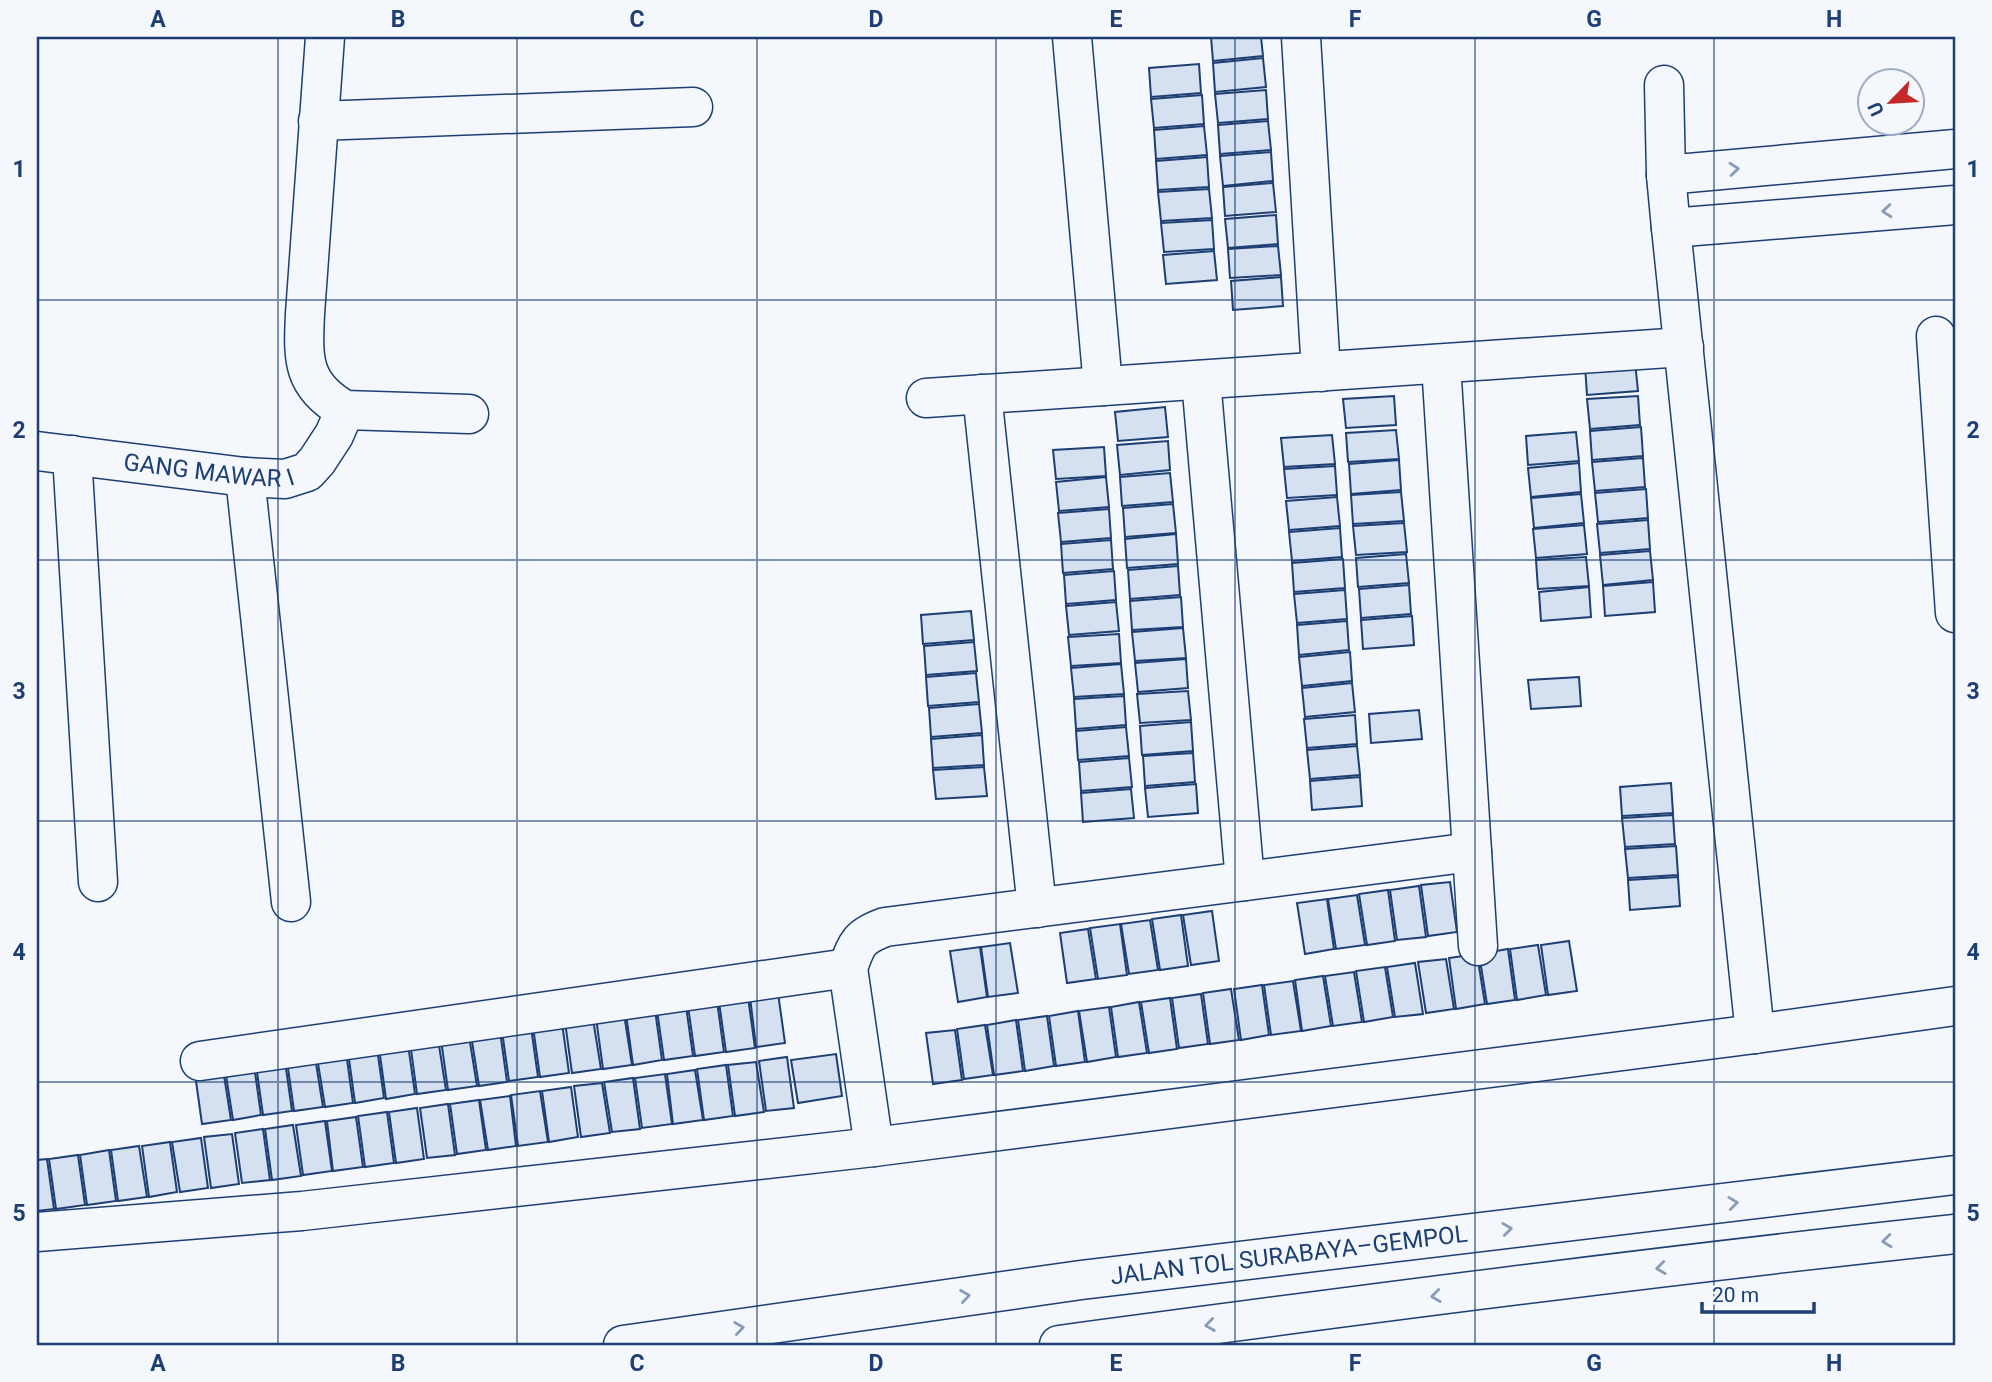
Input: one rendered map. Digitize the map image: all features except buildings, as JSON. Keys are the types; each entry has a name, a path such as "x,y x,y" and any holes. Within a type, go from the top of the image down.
{"main road":[{"path":"325,37 303,354 310,376 331,402 345,410 469,414"},
{"path":"1072,37 1103,386"},
{"path":"1301,37 1321,372"},
{"path":"1664,85 1666,175 1671,228 1755,1034"},
{"path":"318,121 693,107"},
{"path":"1666,175 1955,149"},
{"path":"1671,228 1955,205"},
{"path":"1936,335 1950,428 1955,613"},
{"path":"926,398 1684,348"},
{"path":"1441,364 1478,946"},
{"path":"1201,380 1245,881"},
{"path":"982,394 1037,908"},
{"name":"GANG MAWAR I","path":"54,453 245,477 285,479 307,472 317,461 334,435 345,410"},
{"path":"54,453 98,882"},
{"path":"245,477 291,902"},
{"path":"874,1147 848,968 855,947 867,934 885,927 1472,852"},
{"path":"200,1061 848,968"},
{"path":"37,1232 302,1211 874,1147 1955,1006"},
{"name":"JALAN TOL SURABAYA–GEMPOL","path":"624,1345 1081,1280 1955,1175"},
{"path":"1059,1345 1817,1248 1955,1234"}]}
